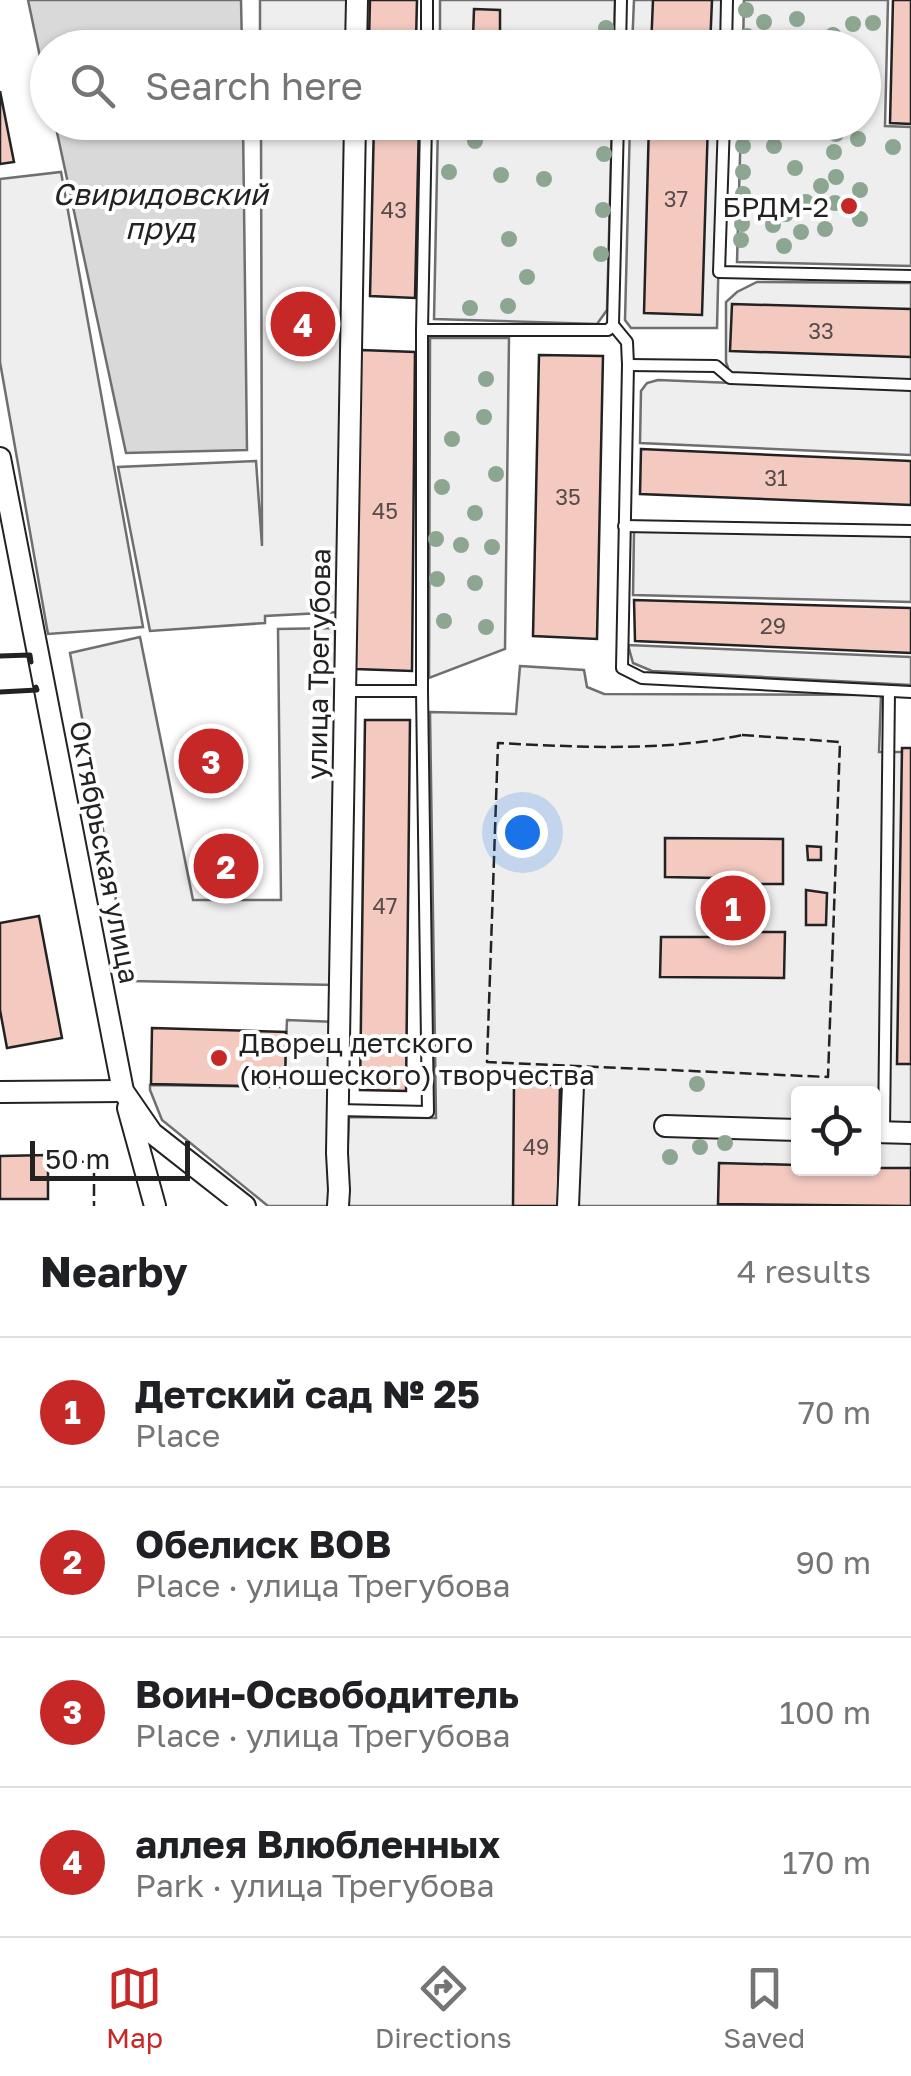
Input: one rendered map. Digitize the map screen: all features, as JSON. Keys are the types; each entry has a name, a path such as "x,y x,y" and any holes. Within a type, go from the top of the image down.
{"street":[{"path":"356,0 356,30"},
{"name":"улица Трегубова","path":"338,1206 355,140"},
{"name":"Октябрьская улица","path":"0,458 124,1091 152,1133 245,1206"},
{"path":"568,1206 572,1086"},
{"path":"0,1092 124,1091 155,1206"},
{"path":"666,1126 791,1130"},
{"path":"881,1132 911,1133"}],"lane":[{"path":"427,0 428,30"},
{"path":"621,30 622,0"},
{"path":"726,30 727,0"},
{"path":"338,1110 428,1112 422,692 426,140"},
{"path":"618,140 613,325 627,342 628,365 622,668 642,678 911,692"},
{"path":"724,140 720,272 911,276"},
{"path":"422,330 608,330 613,325"},
{"path":"628,365 716,366 730,378 911,385"},
{"path":"624,526 911,532"},
{"path":"345,691 422,692"},
{"path":"880,1086 890,691"}],"shaded area":[{"path":"260,0 350,0 350,30 260,30"},
{"path":"440,0 615,0 614,30 440,30"},
{"path":"634,0 724,0 723,30 633,30"},
{"path":"744,0 888,0 885,126 911,127 911,266 737,262 741,140 881,140 881,30 743,30"},
{"path":"261,140 348,140 340,612 265,616 265,623 150,631 118,467 256,461 262,546"},
{"path":"438,140 612,140 607,310 597,324 434,319"},
{"path":"630,140 722,140 717,328 631,328 625,320"},
{"path":"61,172 143,627 48,634 0,362 0,179"},
{"path":"757,282 911,283 911,380 730,374 726,362 726,302"},
{"path":"430,338 509,338 505,649 429,678"},
{"path":"658,380 911,390 911,455 640,443 641,391 647,383"},
{"path":"634,531 911,536 911,602 633,595"},
{"path":"335,628 336,985 131,981 70,653 140,637 193,900 281,900 278,629"},
{"path":"628,645 911,657 911,685 652,671 633,663"},
{"path":"520,666 584,670 587,687 604,694 881,695 879,752 911,752 911,1206 345,1206 349,1117 436,1118 430,712 516,714"},
{"path":"287,1020 336,1022 330,1206 268,1206 162,1120 150,1090 150,1085 284,1087"}],"water":[{"path":"28,0 241,0 242,30 34,30"},
{"name":"Свиридовский пруд","path":"59,140 243,140 247,450 126,453"}],"building":[{"path":"370,0 417,0 416,30 369,30"},
{"path":"653,0 712,0 711,30 652,30"},
{"path":"893,0 911,0 911,124 890,123"},
{"path":"474,9 500,10 500,30 473,30"},
{"path":"0,91 14,162 0,164"},
{"path":"374,140 419,140 415,298 370,296"},
{"path":"649,140 707,140 702,315 644,313"},
{"path":"732,304 911,309 911,357 730,351"},
{"path":"361,350 415,352 412,671 355,669"},
{"path":"539,355 603,356 597,639 533,636"},
{"path":"641,449 911,461 911,505 640,494"},
{"path":"634,600 911,608 911,653 635,641"},
{"path":"365,720 410,720 406,1091 360,1090"},
{"path":"902,748 911,748 911,1064 897,1064"},
{"path":"665,838 783,839 783,884 751,884 750,932 785,932 784,978 660,977 661,937 716,937 716,878 665,877"},
{"path":"807,846 821,847 821,860 808,860"},
{"path":"806,890 827,893 826,925 806,925"},
{"path":"39,916 62,1038 7,1048 0,1010 0,923"},
{"name":"Дворец детского (юношеского) творчества","path":"152,1028 286,1032 285,1087 151,1084"},
{"path":"514,1084 560,1085 558,1206 513,1206"},
{"path":"48,1155 48,1199 0,1199 0,1156"},
{"path":"719,1163 791,1165 791,1176 881,1176 881,1168 911,1168 911,1206 718,1204"}],"fence":[{"path":"742,735 840,742 828,1077 487,1062 498,743 651,746 742,735"},
{"path":"48,1161 94,1162 94,1206"}],"wall":[{"path":"0,656 30,655 31,662"},
{"path":"0,692 37,690 36,687"}],"place":[{"name":"БРДМ-2","path":"849,206"},
{"name":"аллея Влюбленных","path":"303,324"},
{"name":"Воин-Освободитель","path":"211,761"},
{"name":"Обелиск ВОВ","path":"226,866"},
{"name":"Детский сад № 25","path":"733,908"},
{"name":"Дворец детского (юношеского) творчества","path":"219,1058"}]}
